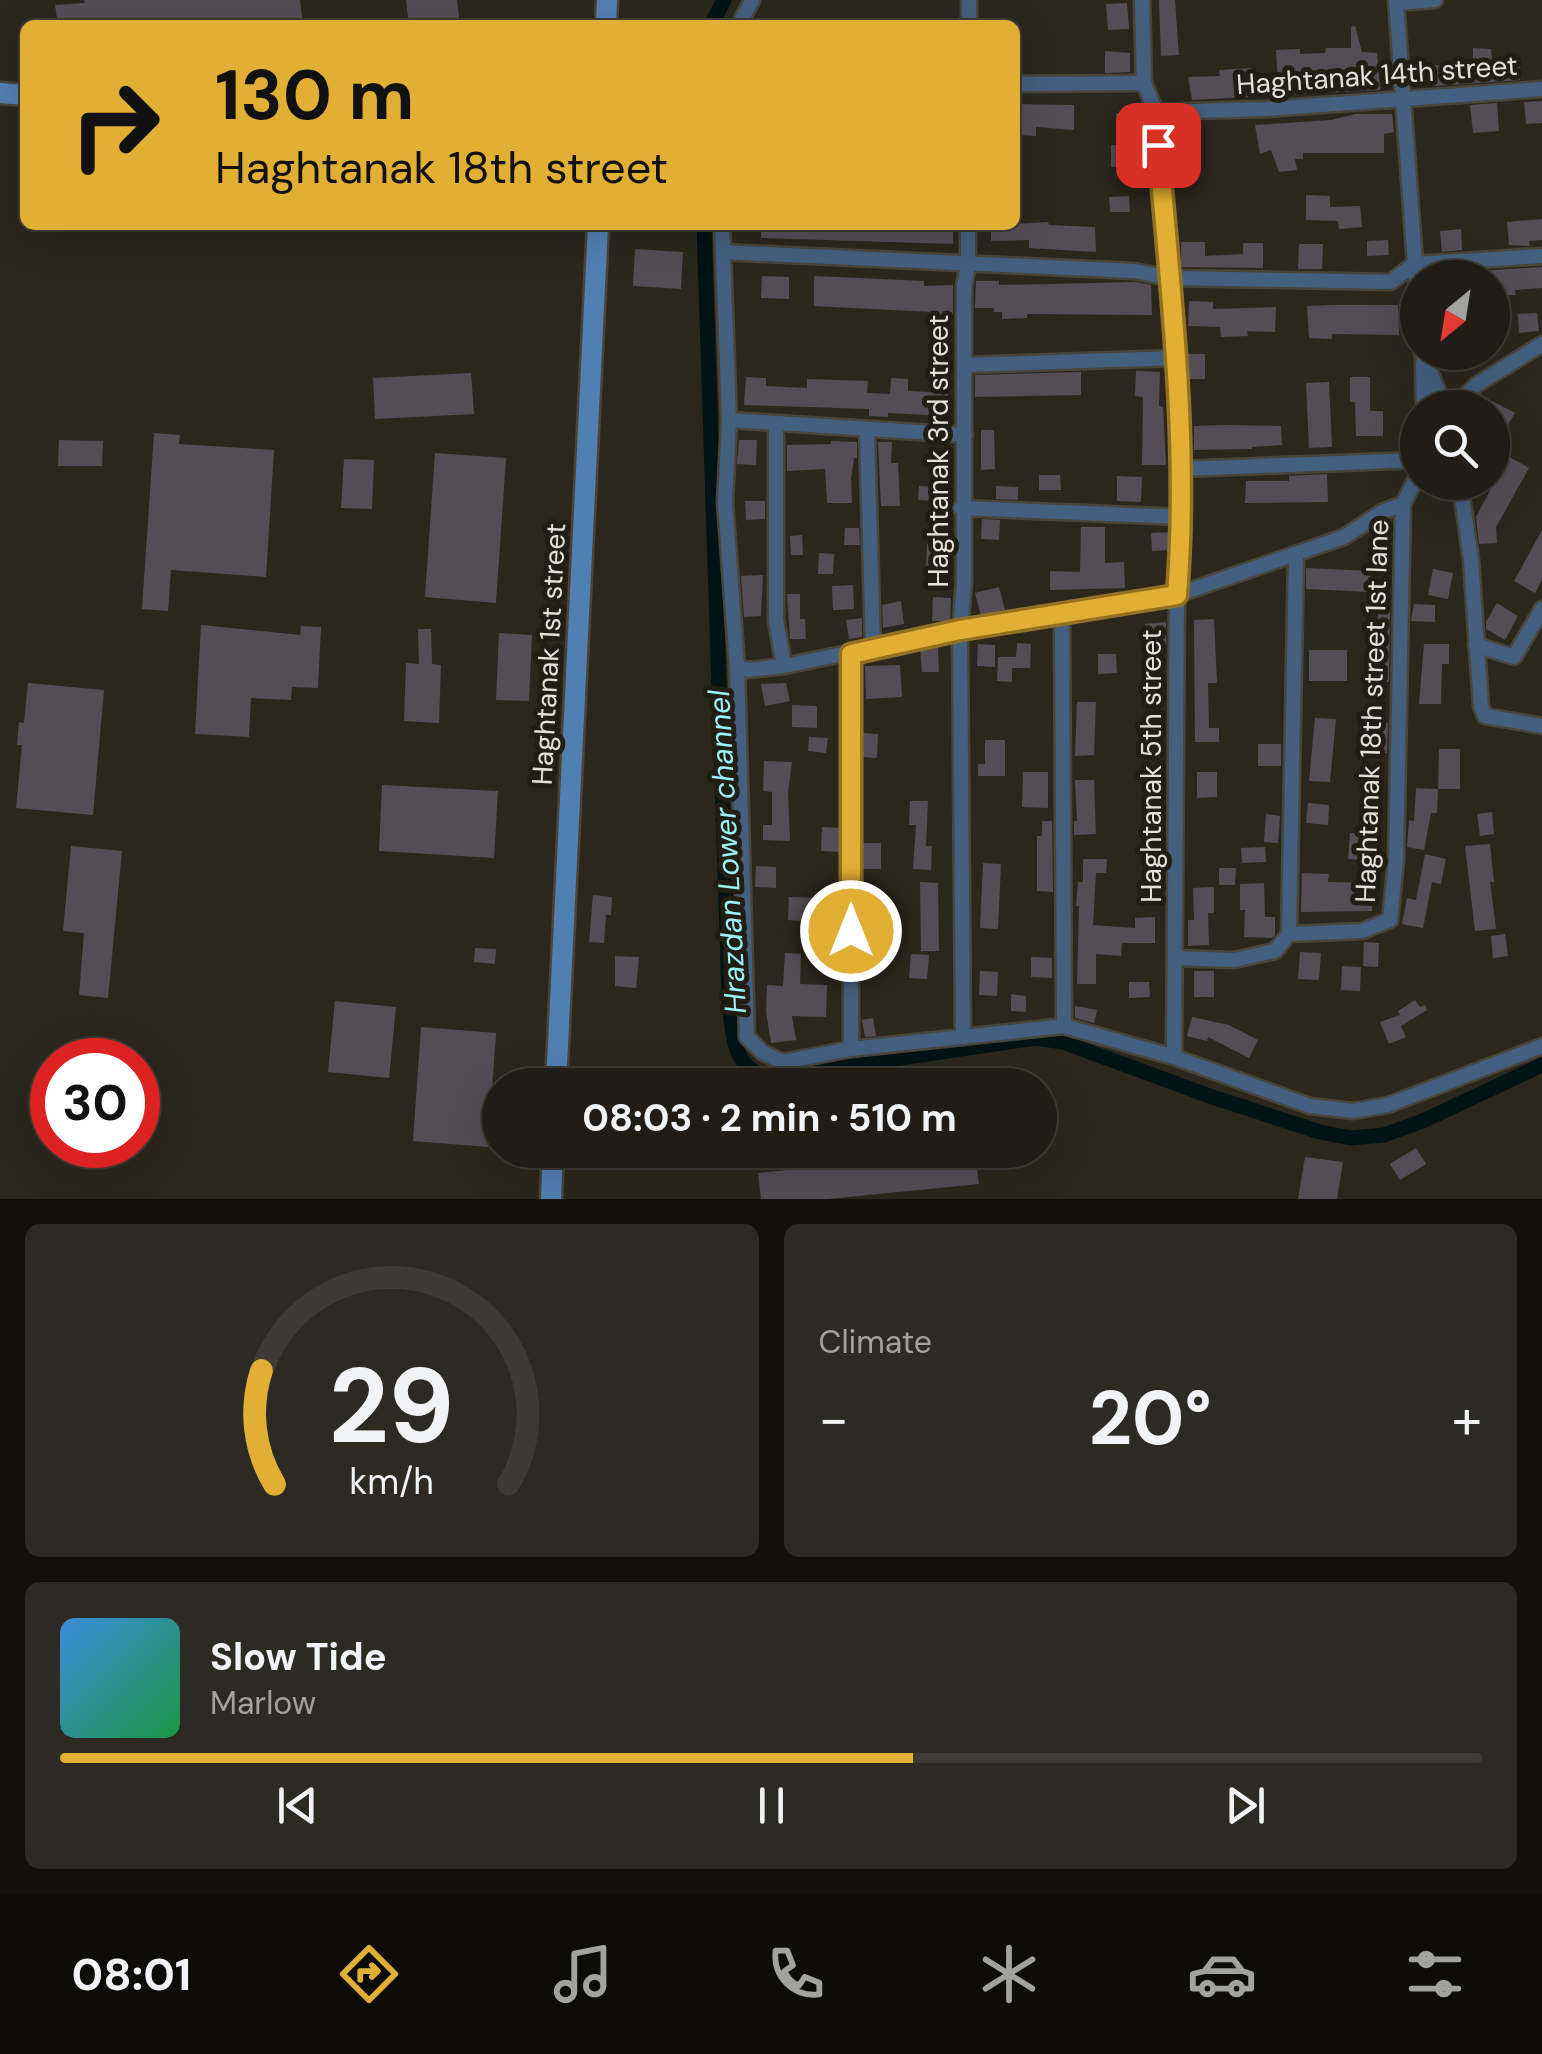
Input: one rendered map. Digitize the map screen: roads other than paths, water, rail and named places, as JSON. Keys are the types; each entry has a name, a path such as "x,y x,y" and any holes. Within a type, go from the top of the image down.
{"main road":[{"name":"Haghtanak 1st street","path":"557,1068 598,230"},
{"path":"550,1199 552,1168"}],"street":[{"name":"Haghtanak 5th street","path":"1142,0 1144,83 1156,112 1170,278 1183,518 1177,595 1174,1056"},
{"path":"1414,260 1397,2 1435,0"},
{"path":"1020,84 1144,83"},
{"name":"Haghtanak 14th street","path":"1156,112 1542,89"},
{"path":"722,230 729,420 724,502 737,666 747,1036 762,1052 782,1062 851,1049 1064,1026 1174,1056 1310,1106 1353,1111 1388,1105 1542,1046"},
{"name":"Haghtanak 3rd street","path":"964,1037 960,630 964,583 964,286 968,230"},
{"path":"722,252 1134,271 1170,278 1391,282 1400,275"},
{"path":"1478,260 1542,256"},
{"path":"1470,390 1542,344"},
{"path":"964,365 1176,358"},
{"path":"729,420 965,436"},
{"path":"776,425 776,620 784,666"},
{"path":"866,431 873,648"},
{"path":"1181,469 1400,461"},
{"path":"737,666 748,670 784,666 960,630 1177,595 1344,538 1405,500"},
{"path":"1463,500 1484,716 1542,726"},
{"name":"Haghtanak 18th street 1st lane","path":"1289,934 1362,931 1390,920 1396,861 1403,504"},
{"path":"962,508 1183,518"},
{"path":"1174,958 1234,960 1276,952 1289,934 1296,555"},
{"path":"1476,645 1514,657 1542,609"},
{"path":"1062,614 1064,1026"},
{"path":"851,654 851,1049"}],"waterway":[{"name":"Hrazdan Lower channel","path":"714,20 724,0"},
{"name":"Hrazdan Lower channel","path":"704,230 729,996 736,1047 748,1067 772,1077 1036,1038 1063,1042 1215,1098 1351,1138 1384,1135 1425,1120 1542,1065"}]}
